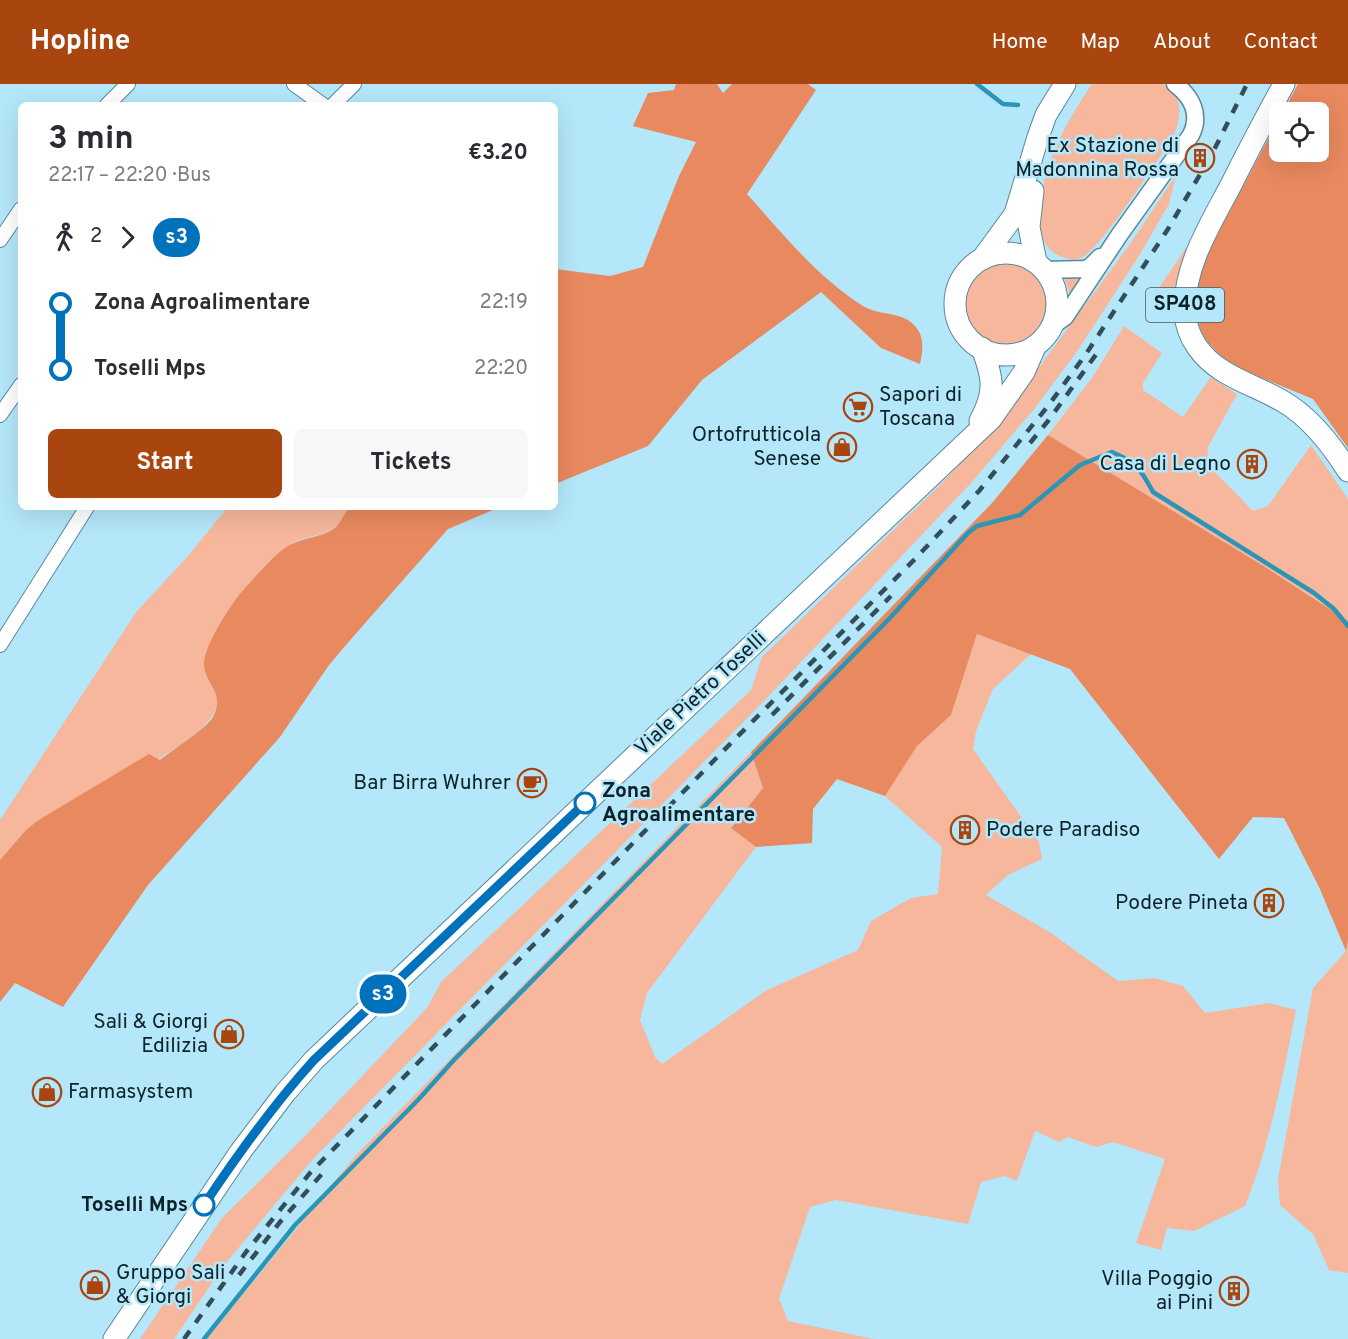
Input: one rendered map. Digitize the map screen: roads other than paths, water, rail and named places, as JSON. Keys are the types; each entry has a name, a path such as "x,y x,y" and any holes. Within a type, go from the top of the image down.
{"main road":[{"name":"Viale Pietro Toselli","path":"970,437 988,405 991,375 981,348 967,337 957,318 955,297 957,287 965,273 981,259 1015,214 1046,115 1065,84"},
{"name":"Viale Pietro Toselli","path":"114,1339 244,1146 314,1060 991,419 1002,406 1027,367 1035,347 1051,327 1056,308 1056,298 1051,281 1040,266 1029,218 1035,181 1043,155 1056,124 1081,84"},
{"name":"SP408","path":"1284,84 1201,243 1189,281 1185,315 1192,337 1206,358 1224,372 1298,411 1322,435 1348,471"},
{"path":"981,259 1008,253 1025,256 1040,266"},
{"path":"981,348 1008,355 1035,347"}],"street":[{"path":"110,102 128,84"},
{"path":"294,84 319,102"},
{"path":"336,102 354,84"},
{"path":"1051,327 1065,317 1120,234 1194,131 1196,114 1194,106 1179,87"},
{"path":"0,240 18,213"},
{"path":"1040,266 1073,270 1090,267 1120,234"},
{"path":"0,415 18,389"},
{"path":"0,645 85,510"}],"waterway":[{"path":"977,84 1003,104 1018,105"},
{"path":"204,1339 295,1225 418,1100 453,1061 888,620 977,526 1020,515 1080,465 1112,452 1137,467 1153,492 1314,593 1334,609 1348,626"}],"railway":[{"path":"184,1339 246,1252 310,1173 736,738 915,559 979,491 1048,406 1086,354 1168,229 1212,154 1247,84"},
{"path":"1030,443 1100,349"},
{"path":"772,715 891,596"},
{"path":"239,1275 280,1222 328,1167"}],"place":[{"name":"Ex Stazione di Madonnina Rossa","path":"1200,158"},
{"name":"Sapori di Toscana","path":"858,407"},
{"name":"Ortofrutticola Senese","path":"842,447"},
{"name":"Casa di Legno","path":"1252,464"},
{"name":"Bar Birra Wuhrer","path":"532,783"},
{"name":"Zona Agroalimentare","path":"585,803"},
{"name":"Podere Paradiso","path":"965,830"},
{"name":"Podere Pineta","path":"1269,903"},
{"name":"Sali & Giorgi Edilizia","path":"229,1034"},
{"name":"Farmasystem","path":"47,1092"},
{"name":"Toselli Mps","path":"204,1205"},
{"name":"Gruppo Sali & Giorgi","path":"95,1285"},
{"name":"Villa Poggio ai Pini","path":"1234,1291"}]}
